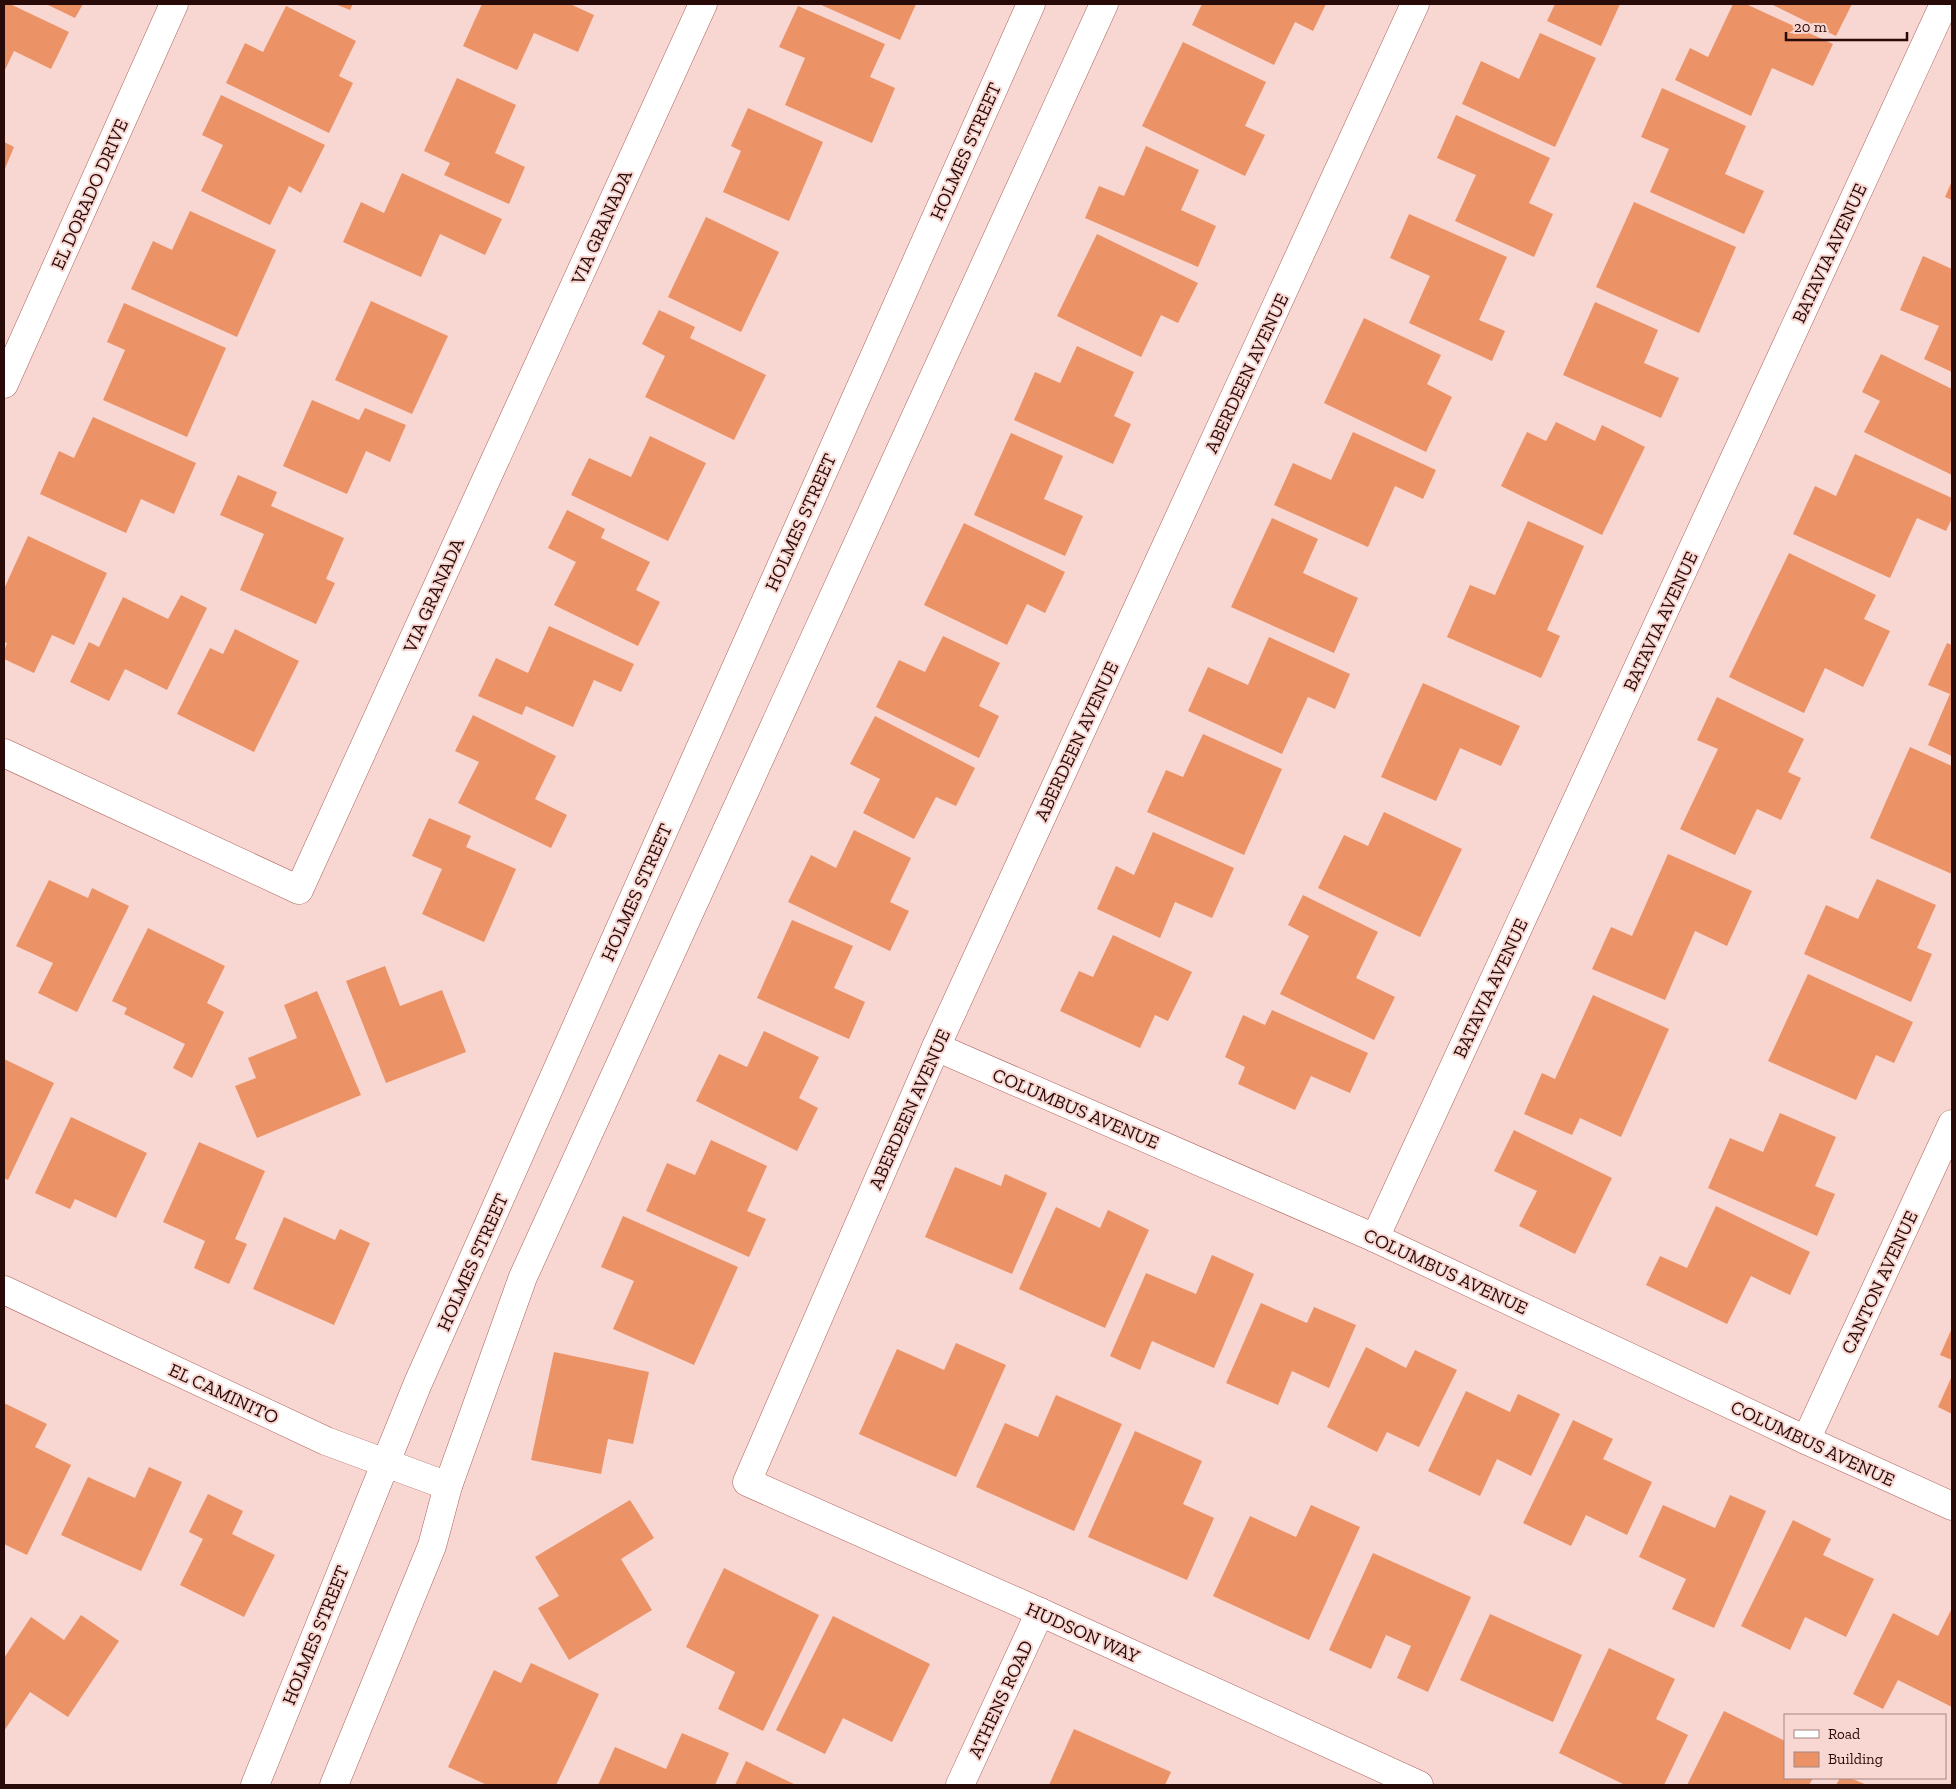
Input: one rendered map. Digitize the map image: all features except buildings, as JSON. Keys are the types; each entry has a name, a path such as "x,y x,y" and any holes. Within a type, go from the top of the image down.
{"street":[{"name":"EL DORADO DRIVE","path":"4,384 174,4"},
{"name":"VIA GRANADA","path":"4,753 299,890 703,4"},
{"name":"HOLMES STREET","path":"255,1785 418,1383 1030,4"},
{"path":"334,1785 432,1546 448,1486 523,1277 1104,4"},
{"name":"ABERDEEN AVENUE","path":"746,1482 936,1047 1415,4"},
{"name":"BATAVIA AVENUE","path":"1375,1238 1944,4"},
{"name":"COLUMBUS AVENUE","path":"936,1047 1375,1238 1806,1440 1952,1506"},
{"name":"CANTON AVENUE","path":"1806,1440 1952,1124"},
{"name":"EL CAMINITO","path":"4,1290 326,1441 448,1486"},
{"name":"HUDSON WAY","path":"746,1482 1040,1612 1419,1785"},
{"name":"ATHENS ROAD","path":"960,1785 1040,1612"}]}
